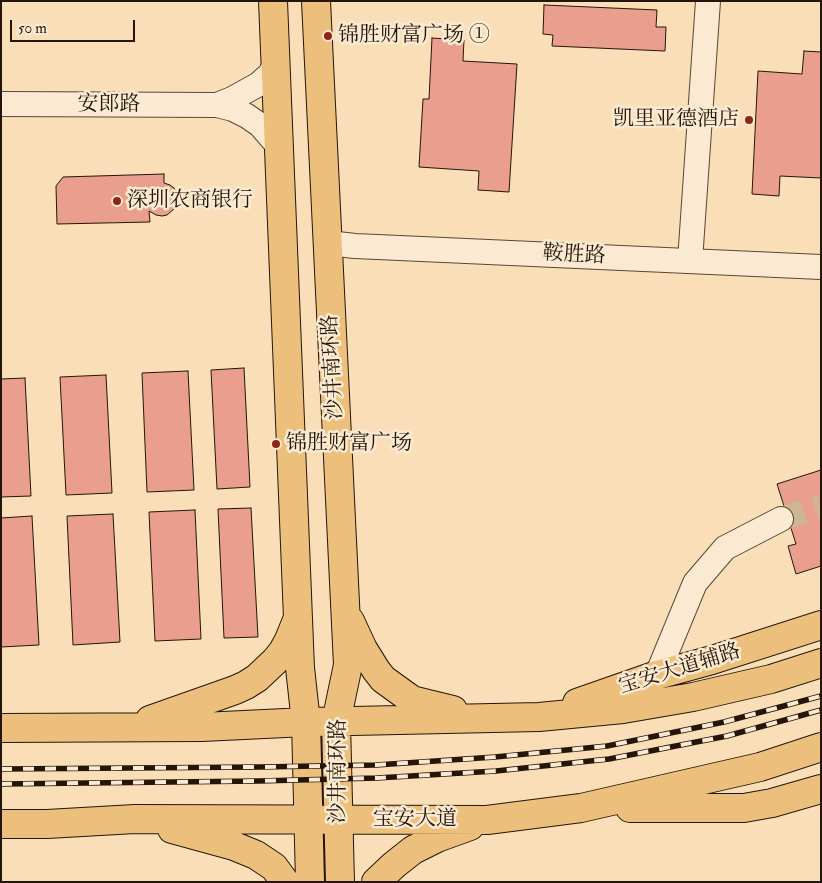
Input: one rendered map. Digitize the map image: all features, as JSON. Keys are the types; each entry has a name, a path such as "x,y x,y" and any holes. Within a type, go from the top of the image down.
{"main road":[{"name":"沙井南环路","path":"274,1 300,668 306,722 310,882"},
{"name":"沙井南环路","path":"316,1 348,665 336,722 340,882"},
{"path":"345,602 358,639 376,670 384,679 412,700 486,718"},
{"path":"129,727 235,690 251,682 266,670 283,651 295,628 298,616"},
{"name":"宝安大道辅路","path":"539,716 657,675 712,660 821,625"},
{"path":"1,728 202,727 306,722 539,716 623,709 693,697 771,679 821,662"},
{"path":"1,716 78,728"},
{"name":"宝安大道","path":"1,824 47,824 134,819 487,820 581,808 760,767 821,747"},
{"path":"581,808 744,808 821,789"},
{"path":"134,819 234,846 256,855 274,867 285,882"},
{"path":"376,882 394,864 413,850 436,838 487,820"},
{"path":"1,832 47,824"}],"street":[{"path":"690,261 708,1"},
{"name":"安郎路","path":"217,106 259,84 276,65"},
{"name":"安郎路","path":"1,104 217,106 233,109 247,116 260,125 279,147"},
{"name":"鞍胜路","path":"328,243 821,267"},
{"path":"657,675 695,584 725,548 781,519"}],"building":[{"path":"544,5 657,10 656,27 666,27 665,51 552,46 553,35 543,34"},
{"path":"432,38 464,40 463,61 517,64 509,192 478,190 479,171 419,167 423,99 429,99"},
{"path":"804,51 821,52 821,178 780,176 779,196 752,194 758,71 802,74"},
{"name":"深圳农商银行","path":"164,174 164,183 174,188 178,198 175,208 167,215 156,215 149,211 150,222 57,224 56,186 63,177"},
{"path":"244,368 250,487 217,489 211,370"},
{"path":"188,371 194,490 147,492 142,373"},
{"path":"106,375 112,493 66,495 60,377"},
{"path":"25,378 31,496 1,497 1,379"},
{"path":"821,470 821,566 796,574 788,546 796,544 777,484"},
{"path":"251,508 258,637 224,638 218,509"},
{"path":"195,510 201,639 155,641 149,512"},
{"path":"113,514 120,642 73,645 67,516"},
{"path":"32,516 39,645 1,647 1,518"}],"tunnel":[{"path":"781,519 821,506"}],"railway":[{"path":"1,769 376,765 495,757 607,746 724,722 821,696"},
{"path":"1,784 377,778 496,771 609,759 727,736 821,710"}],"place":[{"name":"锦胜财富广场 ①","path":"328,36"},
{"name":"凯里亚德酒店","path":"749,120"},
{"name":"深圳农商银行","path":"117,201"},
{"name":"锦胜财富广场","path":"276,444"}]}
